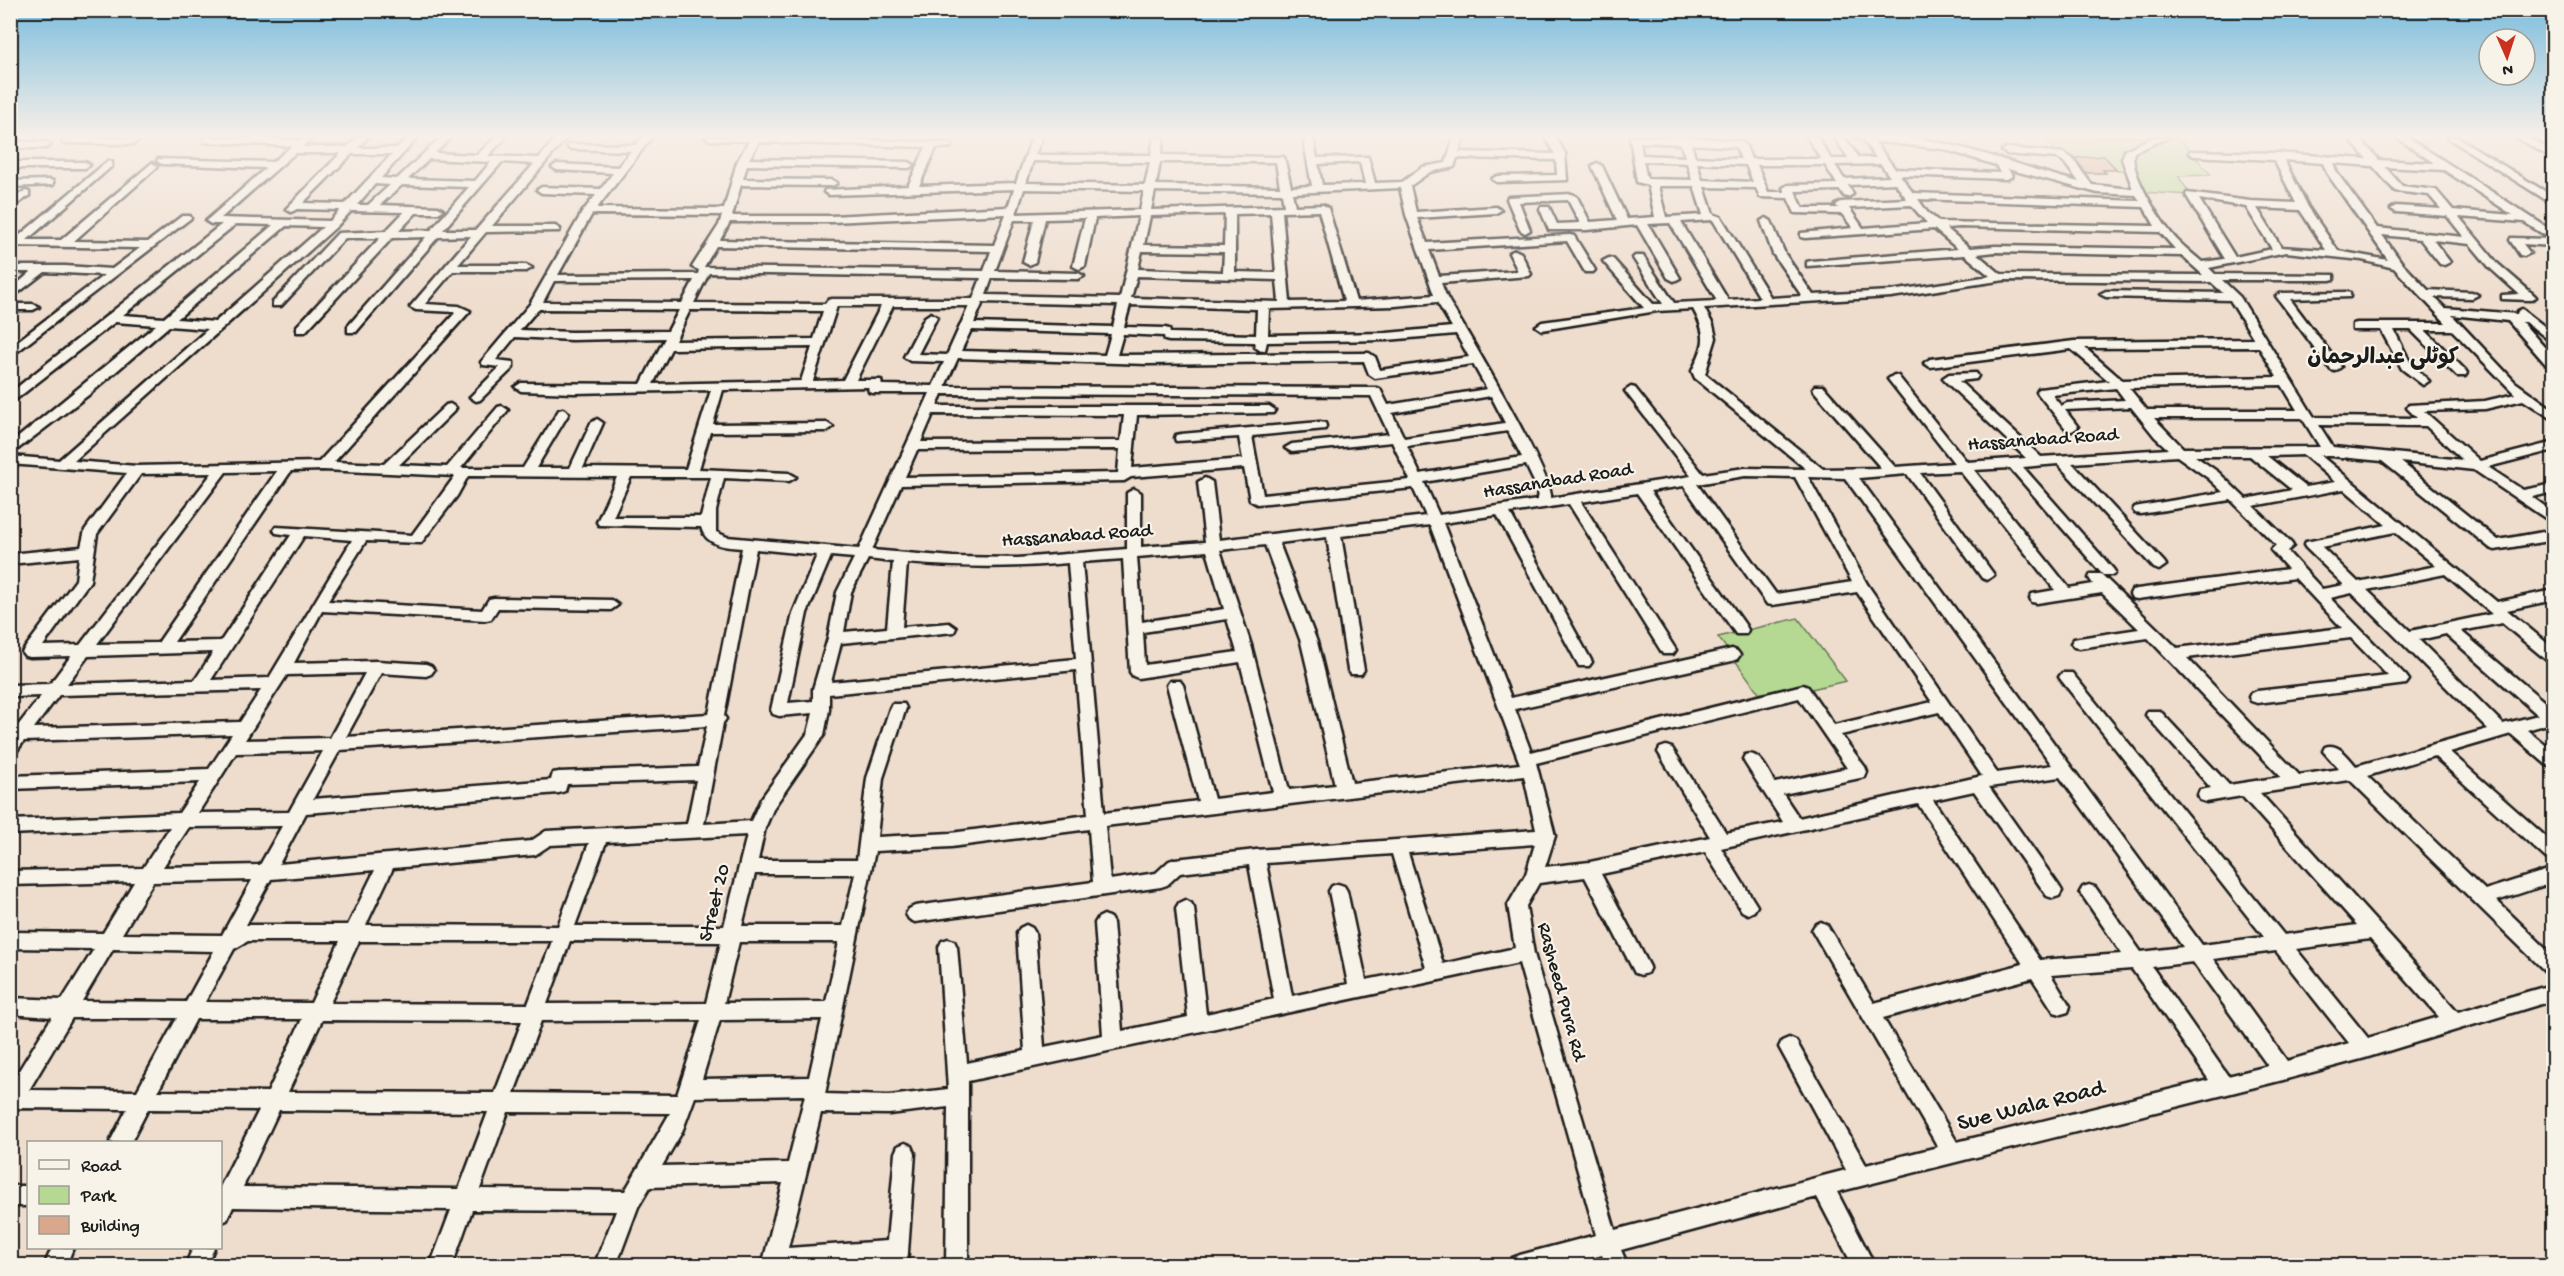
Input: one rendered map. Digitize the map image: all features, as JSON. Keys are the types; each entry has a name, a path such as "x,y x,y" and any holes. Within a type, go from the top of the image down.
{"street":[{"path":"10,206 22,197"},
{"path":"14,243 69,197"},
{"path":"65,243 118,197"},
{"path":"239,197 211,221 333,224"},
{"path":"10,451 167,322 281,222 303,197"},
{"path":"62,464 333,224 357,197"},
{"path":"371,208 383,197"},
{"path":"352,328 466,197"},
{"path":"323,466 464,312 459,309 416,307 509,197"},
{"path":"476,398 509,365 486,362 535,305 588,211 599,197"},
{"path":"645,388 686,306 712,243 727,215 732,197"},
{"name":"Street 20","path":"605,1266 630,1201 675,1125 687,1096 713,1011 757,828 767,804 816,735 821,697 844,592 864,553 978,300 1011,214 1015,197"},
{"path":"1110,358 1149,197"},
{"path":"1287,197 1290,209"},
{"path":"1408,197 1441,298 1494,392 1545,490 1543,504"},
{"path":"1525,230 1512,199 1572,197 1587,226"},
{"path":"1612,197 1624,224"},
{"path":"1655,197 1660,220"},
{"path":"1702,197 1709,218"},
{"path":"1793,197 1799,211 1850,208 1938,226 1960,224 2163,229"},
{"path":"1846,197 1861,232"},
{"path":"1910,197 1923,214 1999,278"},
{"path":"2142,197 2173,242 2234,297 2329,451"},
{"path":"2191,197 2232,261"},
{"path":"2200,197 2250,204 2303,207"},
{"path":"2298,197 2334,253"},
{"path":"2349,197 2398,265 2511,385 2553,415"},
{"path":"2436,197 2494,266 2529,297 2505,296 2553,341"},
{"path":"2492,197 2553,237"},
{"path":"1806,235 1861,232 1912,199 2146,204"},
{"path":"2250,204 2278,250"},
{"path":"294,206 438,210"},
{"path":"588,211 831,219 1323,208 1351,304"},
{"path":"302,329 412,209"},
{"path":"1276,209 1286,306"},
{"path":"1545,209 1553,228 1716,217 1767,301"},
{"path":"2396,209 2529,221 2553,221"},
{"path":"1229,275 1230,210"},
{"path":"1412,215 1496,210"},
{"path":"550,278 705,270 988,275 1078,271 1091,214"},
{"path":"1029,262 1040,216"},
{"path":"14,348 186,218"},
{"path":"1674,220 1725,304"},
{"path":"10,400 233,221"},
{"path":"1766,221 1779,254 1809,298"},
{"path":"1641,222 1674,278"},
{"path":"277,304 342,235 555,229"},
{"path":"2374,231 2474,241"},
{"path":"2423,236 2444,262"},
{"path":"1423,248 1569,238 1589,270"},
{"path":"2524,253 2515,240 2553,243"},
{"path":"14,243 151,244"},
{"path":"712,243 998,248"},
{"path":"1137,248 1229,249"},
{"path":"1811,264 1995,249 2186,253"},
{"path":"2200,266 2286,249 2334,253 2398,265"},
{"path":"1434,280 1525,274 1515,253"},
{"path":"1650,308 1610,261 1660,256"},
{"path":"1629,259 1671,307"},
{"path":"449,268 526,268"},
{"path":"10,269 115,273"},
{"path":"10,296 42,269"},
{"path":"1132,272 1283,277"},
{"path":"1650,308 1891,294 1999,278 2330,277"},
{"path":"2425,293 2472,296"},
{"path":"2106,294 2234,297"},
{"path":"2335,367 2282,296 2346,295"},
{"path":"806,384 832,302 1125,301 1286,306 1395,303 1441,298"},
{"path":"848,383 889,302"},
{"path":"535,305 830,308"},
{"path":"1260,359 1263,306"},
{"path":"1697,306 1712,334 1710,345 1698,371 1699,375 1819,473"},
{"path":"10,307 33,307"},
{"path":"1542,326 1652,310 1650,308"},
{"path":"2442,311 2529,319"},
{"path":"931,317 910,357 1260,359 1369,357 1375,374 1476,360"},
{"path":"113,318 219,326"},
{"path":"2512,318 2553,366"},
{"path":"2413,325 2461,373"},
{"path":"966,326 1117,330 1167,335 1261,338 1373,338 1414,336 1459,330"},
{"path":"2384,326 2392,336 2406,366 2423,381"},
{"path":"2357,327 2456,326"},
{"path":"511,333 819,343"},
{"path":"1930,363 2074,345 2263,343"},
{"path":"2074,345 2119,384 2160,434 2180,452 2213,475 2286,546 2278,550 2401,680 2257,697"},
{"path":"1972,376 1949,378 2037,461"},
{"path":"1894,379 2066,594"},
{"path":"2072,427 2043,392 2119,384 2285,381"},
{"path":"521,387 645,388 877,383 873,388 1113,392 1376,392 1435,520 1506,705 1528,764 1546,836 1256,857 1175,866 1161,880 915,914"},
{"path":"691,473 718,386"},
{"path":"1819,388 1891,471"},
{"path":"1631,391 1694,480 1772,600 1861,586"},
{"path":"1384,410 1494,392"},
{"path":"2526,395 2485,405 2413,408 2477,466 2521,495 2553,520"},
{"path":"2067,407 2135,403"},
{"path":"387,469 450,408"},
{"path":"281,530 416,540 452,493 458,471 502,410"},
{"path":"927,410 1269,410"},
{"path":"896,481 1124,477 1131,411"},
{"path":"527,472 563,413"},
{"path":"2144,414 2429,422"},
{"path":"575,472 597,423"},
{"path":"1181,438 1320,426"},
{"path":"1292,448 1398,440 1512,426"},
{"path":"705,428 827,427"},
{"path":"1245,433 1257,500 1417,481 1530,460"},
{"path":"911,446 1128,445"},
{"path":"2477,466 2553,446"},
{"name":"Hassanabad Road","path":"708,522 709,531 714,538 725,542 953,562 1018,563 1213,546 1435,520 1745,472 1849,474 2180,452 2329,451 2477,466"},
{"path":"2254,452 2303,492"},
{"path":"2307,452 2553,658"},
{"path":"2386,457 2495,545 2553,535"},
{"path":"2061,459 2159,565"},
{"path":"10,460 137,470 323,466 458,471 719,473 789,477"},
{"path":"2012,462 2103,579 2295,781"},
{"path":"1125,473 1250,463"},
{"path":"162,648 287,467"},
{"path":"15,742 222,469"},
{"path":"137,470 90,533 83,581 30,652 225,646"},
{"path":"1911,470 1987,576"},
{"path":"626,472 604,522 708,522 719,473"},
{"path":"1799,473 1861,586 1941,706 2053,891"},
{"path":"1849,474 2283,1071"},
{"path":"1205,482 1213,546 1246,656 1283,797"},
{"path":"2140,510 2303,492 2346,484"},
{"path":"2521,495 2553,488"},
{"path":"1641,489 1741,630"},
{"path":"1134,493 1132,554 1138,672 1246,656"},
{"path":"1574,500 1668,650"},
{"path":"1502,511 1584,662"},
{"path":"2397,527 2311,545 2507,730 2553,762"},
{"path":"199,686 300,531"},
{"path":"1333,532 1356,670"},
{"path":"12,1100 106,942 283,669 318,606 362,536"},
{"path":"1270,539 1309,642 1345,790"},
{"path":"694,831 718,719 750,544"},
{"path":"826,550 800,613 779,710 821,697 1083,664"},
{"path":"10,559 87,551"},
{"path":"894,633 900,557"},
{"path":"1075,559 1102,888"},
{"path":"2319,595 2447,569"},
{"path":"2137,594 2298,573"},
{"path":"2037,598 2066,594 2103,579"},
{"path":"2407,637 2448,628 2553,595"},
{"path":"318,606 486,615 494,603 611,605"},
{"path":"1135,628 1233,613"},
{"path":"835,638 949,628"},
{"path":"2448,628 2552,717"},
{"path":"2079,643 2151,632"},
{"path":"2174,654 2355,632"},
{"path":"1506,705 1732,655"},
{"path":"283,669 376,667 426,670"},
{"path":"121,1141 376,667"},
{"path":"2067,677 2365,1049"},
{"path":"10,691 273,684"},
{"path":"1175,685 1208,806"},
{"path":"868,844 951,840 1345,790 1528,764 1803,691 1859,772 1771,790"},
{"path":"1830,732 1941,706"},
{"path":"898,708 875,778 865,867 815,1094 774,1263 897,1258 904,1153"},
{"path":"2154,715 2225,792"},
{"path":"2205,795 2353,772 2552,717"},
{"path":"232,747 334,744 718,719"},
{"path":"15,742 244,728"},
{"path":"2436,749 2553,855"},
{"path":"2331,751 2553,968"},
{"path":"1666,752 1716,842 1748,906"},
{"path":"1750,759 1795,826"},
{"path":"1534,876 1590,869 1795,826 1985,782 2064,770"},
{"path":"10,827 297,813 559,786 559,778 707,773"},
{"path":"10,783 214,775"},
{"path":"2246,789 2455,1022"},
{"path":"1922,797 2061,1006"},
{"path":"10,879 267,872 535,848 546,838 757,828"},
{"path":"441,1266 600,835"},
{"name":"Rasheed Pura Rd","path":"1546,836 1534,876 1517,905 1525,954 1608,1242 1617,1266"},
{"path":"1398,848 1437,974"},
{"path":"1256,857 1285,1006"},
{"path":"387,862 318,1011 223,1203 630,1201"},
{"path":"747,867 865,867"},
{"path":"1590,869 1641,967"},
{"path":"2482,898 2553,876"},
{"path":"1338,891 1359,990"},
{"path":"2090,892 2224,1086"},
{"path":"1185,908 1198,1024"},
{"path":"1104,923 1113,1042"},
{"path":"1821,930 1952,1153"},
{"path":"1870,1013 2037,968 2137,961 2374,931"},
{"path":"10,940 228,944 245,933 849,934"},
{"path":"1026,933 1035,1058"},
{"path":"948,947 958,1074 957,1266"},
{"path":"958,1074 1525,954"},
{"name":"Sue Wala Road","path":"1520,1266 1861,1176 2283,1071 2365,1049 2553,992"},
{"path":"10,1006 535,1013 832,1010"},
{"path":"1789,1047 1861,1176"},
{"path":"12,1100 503,1102 815,1094 889,1105 957,1096"},
{"path":"645,1177 796,1173"},
{"path":"1822,1186 1865,1266"},
{"path":"10,1196 27,1196"},
{"path":"54,1266 62,1249"},
{"path":"195,1266 204,1249"}],"green space":[{"path":"1798,618 1846,681 1764,700 1718,637"}],"district":[{"name":"کوٹلی عبدالرحمان","path":"2383,359"}]}
